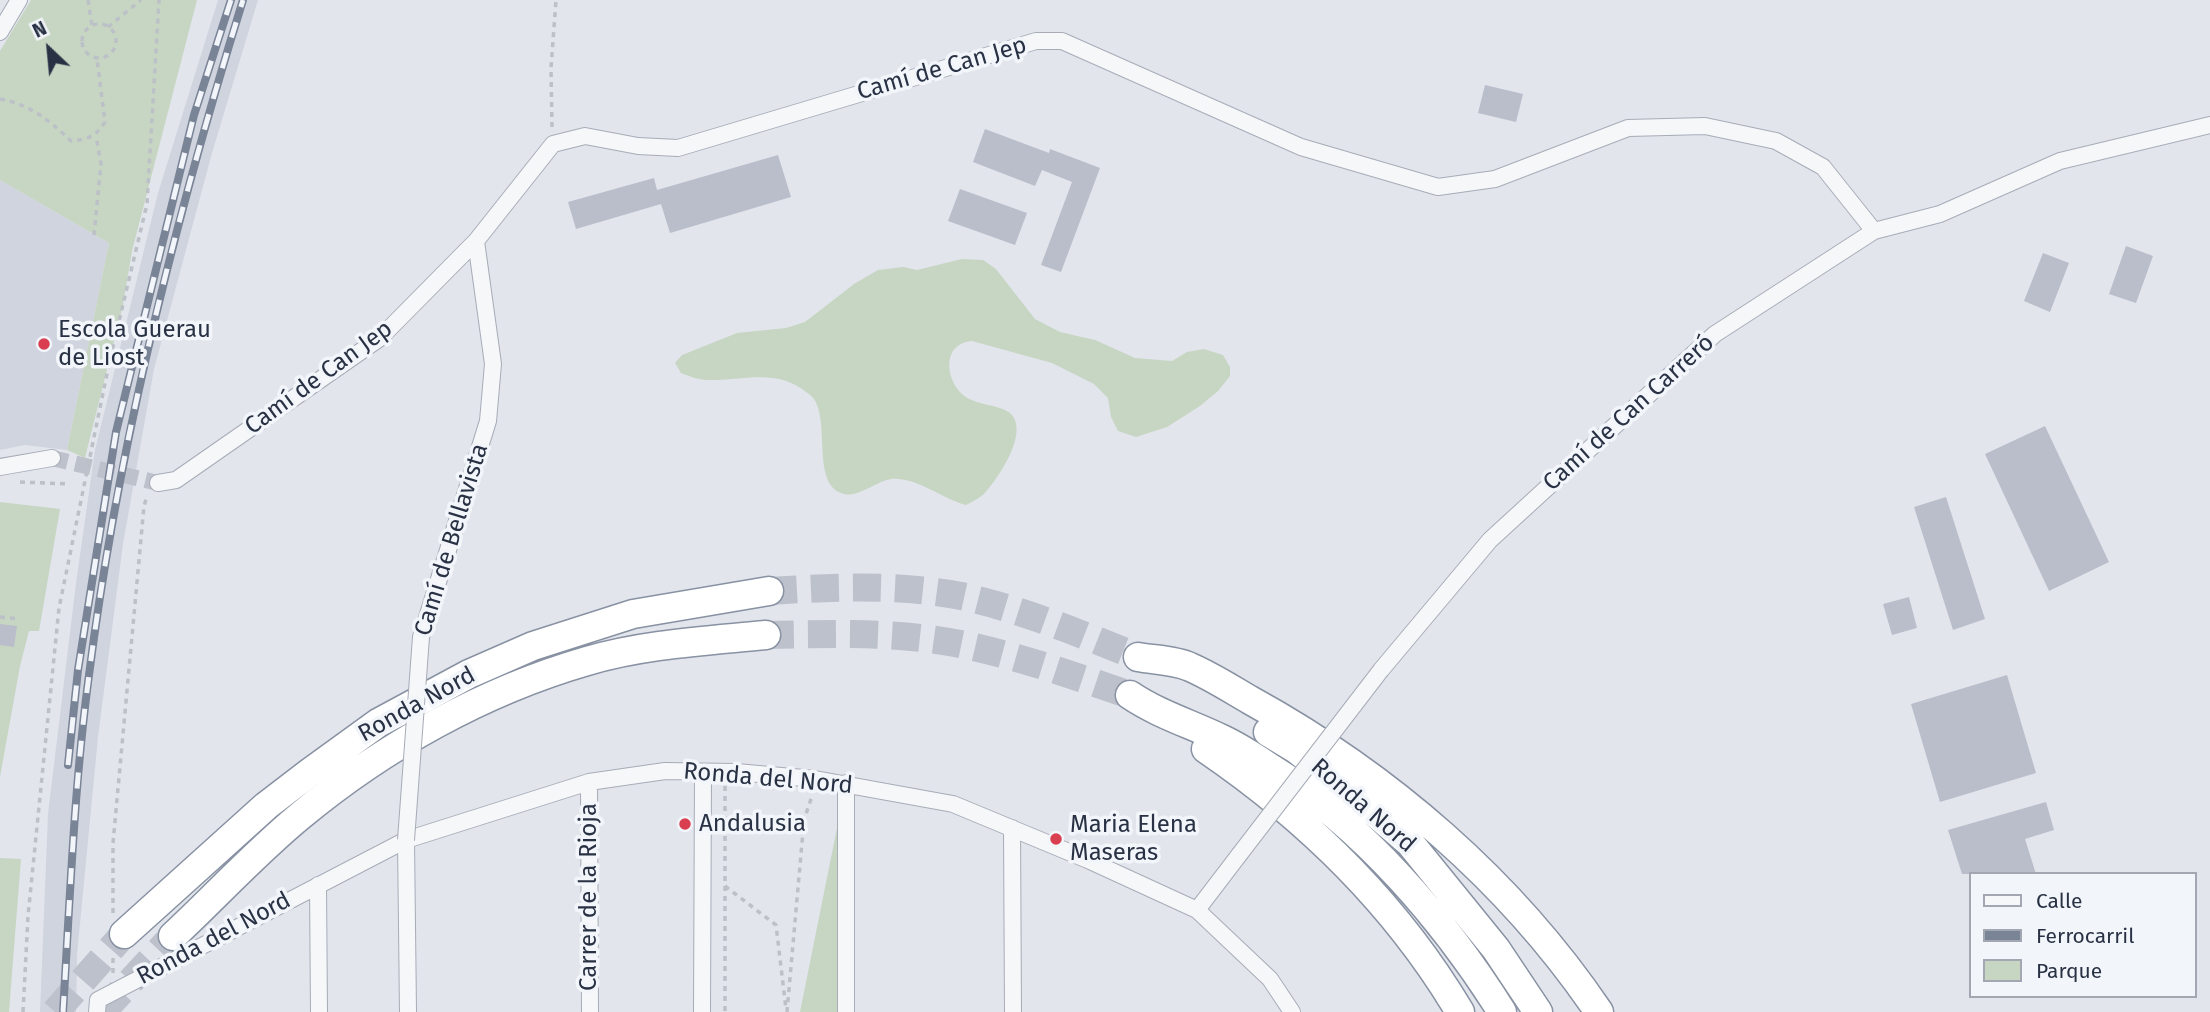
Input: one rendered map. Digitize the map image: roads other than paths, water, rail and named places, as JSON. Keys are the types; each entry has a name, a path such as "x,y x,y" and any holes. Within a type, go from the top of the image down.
{"highway":[{"name":"Ronda Nord","path":"117,937 266,806 309,773 378,723 469,674 533,646 634,614 769,591"},
{"name":"Ronda Nord","path":"173,936 299,817 349,778 393,749 451,717 516,686 588,660 678,643 766,635"},
{"name":"Ronda Nord","path":"1538,1012 1496,949 1410,843 1346,788 1296,750 1214,698 1138,657 1188,666 1273,712 1380,783 1456,845 1521,912 1577,979 1600,1012"},
{"name":"Ronda Nord","path":"1460,1012 1404,930 1355,873 1297,818 1239,772 1137,700 1223,739 1275,770 1344,823 1389,865 1437,920 1477,971 1502,1012"}],"street":[{"path":"0,32 19,0"},
{"name":"Camí de Can Jep","path":"154,485 176,480 380,338 476,241 553,144 585,136 638,146 678,148 1036,41 1062,41 1301,147 1438,187 1495,179 1628,128 1705,126 1776,142 1823,167 1874,231"},
{"name":"Camí de Can Carreró","path":"1197,910 1381,670 1490,540 1715,334 1874,231 1940,214 2060,161 2210,125"},
{"name":"Camí de Bellavista","path":"408,1012 406,840 421,637 488,421 493,364 476,241"},
{"path":"0,467 52,458"},
{"name":"Ronda del Nord","path":"97,1006 113,993 406,840 589,782 665,771 749,773 846,783 953,804 1197,910 1270,979 1292,1012"},
{"path":"702,1012 703,772"},
{"name":"Carrer de la Rioja","path":"589,782 590,1012"},
{"path":"846,783 846,1012"},
{"path":"1012,828 1013,1012"},
{"path":"318,885 319,1012"}],"tunnel":[{"path":"52,458 158,483"},
{"path":"769,591 890,588 961,596 1028,615 1138,657"},
{"path":"766,635 866,634 916,637 1027,661 1130,695"},
{"path":"55,1012 124,934"},
{"path":"102,1012 173,936"}],"railway":[{"path":"68,765 78,670 116,432 194,115 231,0"},
{"path":"63,1012 84,717 101,589 116,504 151,334 172,249 243,0"}],"place":[{"name":"Escola Guerau de Liost","path":"44,344"},
{"name":"Andalusia","path":"685,824"},
{"name":"Maria Elena Maseras","path":"1056,839"}]}
